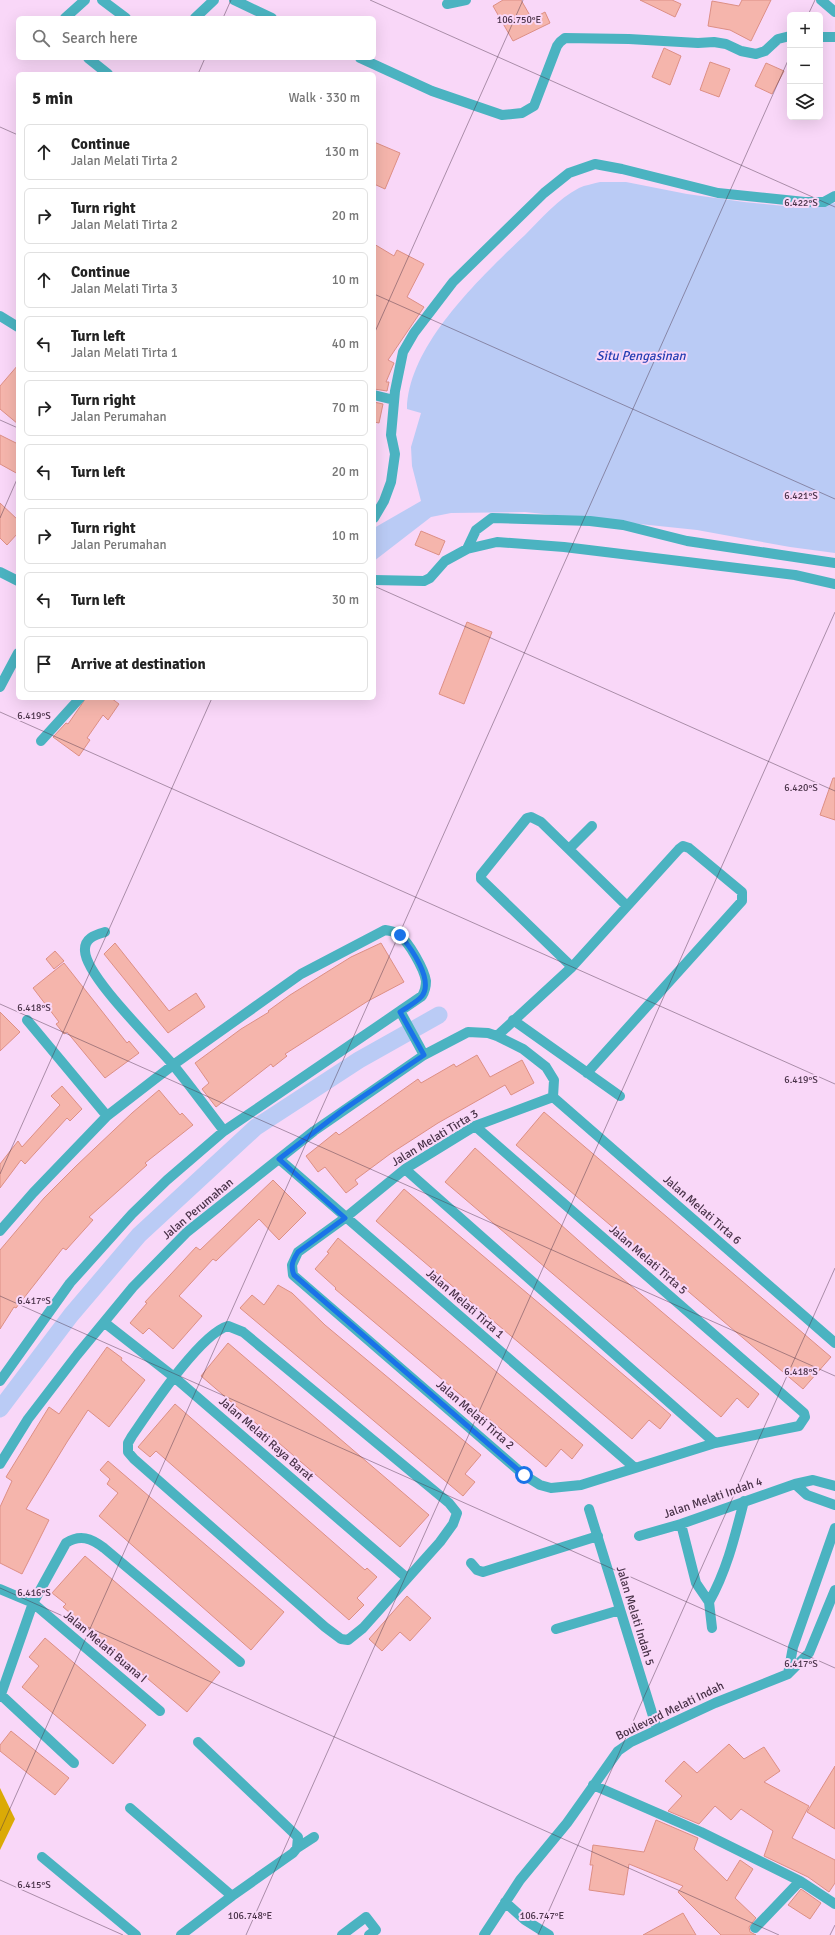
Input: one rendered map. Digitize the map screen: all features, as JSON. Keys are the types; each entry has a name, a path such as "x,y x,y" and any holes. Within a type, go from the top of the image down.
{"street":[{"path":"67,16 85,0"},
{"path":"102,0 123,16"},
{"path":"197,16 214,0"},
{"path":"234,0 268,16"},
{"path":"447,4 466,0"},
{"path":"821,0 835,12"},
{"path":"364,60 432,91 502,115 522,114 534,106 557,46 565,38 629,39 698,43 714,42 726,44 741,51 756,54 765,51 778,39 787,37"},
{"path":"823,37 835,37"},
{"path":"90,60 106,72"},
{"path":"376,515 384,501 391,482 395,454 391,435 394,400 403,352 414,333 453,282 539,198 569,173 595,164 622,169 718,193 805,202 824,202 835,196"},
{"path":"0,316 16,326"},
{"path":"376,396 394,400"},
{"path":"467,550 476,530 492,518 567,520 623,525 688,541 835,563"},
{"path":"376,580 424,581 430,578 445,561 467,550 497,542 564,547 795,575 835,584"},
{"path":"0,572 16,580"},
{"path":"0,687 16,657"},
{"path":"41,741 78,700"},
{"path":"572,966 484,884 481,875 527,818 531,816 541,822 627,906"},
{"path":"569,849 592,826"},
{"path":"553,1097 554,1080 546,1067 523,1049 497,1036 572,966 679,849 683,846 689,848 742,892 742,901 587,1072"},
{"path":"0,1231 16,1212 107,1116 173,1065 301,974 385,930 396,932 407,943 424,973 425,990 422,996 402,1014 224,1131 167,1180 132,1214 70,1283 1,1376"},
{"path":"105,932 91,937 86,943 85,950 89,964 113,998 173,1065 224,1131"},
{"path":"402,1014 420,1045 424,1055"},
{"path":"27,1020 107,1116"},
{"path":"513,1020 620,1096"},
{"name":"Jalan Perumahan","path":"0,1464 28,1419 78,1355 151,1268 187,1232 343,1110 424,1055 468,1032 488,1033 497,1036"},
{"name":"Jalan Melati Tirta 3","path":"321,1235 345,1218 405,1169 475,1126 553,1097"},
{"name":"Jalan Melati Tirta 6","path":"553,1097 835,1343"},
{"name":"Jalan Melati Tirta 5","path":"475,1126 804,1413"},
{"name":"Jalan Melati Tirta 1","path":"279,1159 345,1218 635,1468"},
{"path":"405,1169 715,1443"},
{"name":"Jalan Melati Tirta 2","path":"321,1235 298,1252 293,1259 292,1270 294,1275 533,1482 550,1488 581,1485 715,1443 798,1426 805,1418 804,1413"},
{"name":"Jalan Melati Raya Barat","path":"105,1323 174,1377 407,1578"},
{"path":"228,1326 243,1332 449,1503 457,1513 453,1524 440,1542 407,1578 363,1628 352,1638 341,1639 325,1628 134,1459 128,1452 128,1443 132,1436 174,1377 212,1335 221,1328 228,1326"},
{"name":"Jalan Melati Indah 4","path":"639,1536 681,1524 795,1484 813,1480 835,1486"},
{"path":"795,1484 808,1496 835,1504"},
{"path":"708,1602 720,1582 728,1562 744,1501"},
{"name":"Jalan Melati Indah 5","path":"589,1509 658,1729"},
{"path":"681,1524 696,1583 708,1602 712,1628"},
{"path":"788,1674 793,1647 835,1528"},
{"path":"471,1563 477,1570 483,1572 598,1536"},
{"path":"74,1763 0,1696 33,1603 66,1543 73,1539 82,1537 93,1540 240,1662"},
{"name":"Jalan Melati Buana I","path":"0,1589 33,1603 160,1711"},
{"name":"Boulevard Melati Indah","path":"484,1935 505,1902 567,1823 618,1751 631,1742 715,1702 788,1674 809,1653 835,1590"},
{"path":"556,1629 620,1610"},
{"path":"198,1742 298,1837 297,1848"},
{"path":"593,1785 701,1832 800,1881 835,1904"},
{"path":"130,1808 232,1896"},
{"path":"181,1935 232,1896 293,1853 297,1848 314,1837"},
{"path":"42,1857 136,1935"},
{"path":"755,1928 800,1881"},
{"path":"505,1902 525,1920 549,1935"},
{"path":"342,1935 366,1917 376,1930 369,1935"}],"shaded area":[{"path":"0,1788 15,1819 0,1850"}],"water":[{"name":"Situ Pengasinan","path":"600,182 626,182 687,194 804,208 835,203 835,553 790,547 697,530 525,512 451,513 431,517 376,559 376,527 421,501 412,466 411,447 421,413 407,409 411,385 420,361 433,337 450,314 488,271 550,209 571,192 586,185"}],"building":[{"path":"503,0 521,0 532,19 545,12 550,23 513,41 493,6"},
{"path":"640,0 672,0 681,4 675,17"},
{"path":"742,0 771,0 751,41 730,30 708,26 712,1 739,6"},
{"path":"664,48 681,56 670,85 652,77"},
{"path":"710,62 730,69 719,97 700,90"},
{"path":"766,63 784,71 772,94 755,86"},
{"path":"376,143 400,153 385,189 376,185"},
{"path":"376,245 394,256 397,250 424,264 407,297 424,307 388,360 394,363 386,382 389,382 387,391 376,389"},
{"path":"16,367 16,422 0,409 0,386"},
{"path":"376,402 383,404 379,423 376,422"},
{"path":"0,435 16,443 16,473 0,464"},
{"path":"0,503 16,518 16,535 7,545 0,538"},
{"path":"421,531 445,541 439,555 415,545"},
{"path":"467,622 492,632 464,704 439,694"},
{"path":"85,700 114,700 119,704 108,720 103,715 87,738 90,740 79,756 53,737 66,723 68,724"},
{"path":"833,778 835,778 835,820 820,815"},
{"path":"115,943 169,1011 196,993 205,1007 168,1033 104,954"},
{"path":"381,943 404,982 368,1001 285,1054 287,1056 273,1067 271,1064 216,1107 202,1089 209,1083 195,1063 241,1029 269,1012 268,1011 290,995 351,957"},
{"path":"55,951 64,961 54,969 46,959"},
{"path":"64,963 127,1043 129,1041 139,1053 105,1078 67,1032 64,1034 56,1024 59,1022 33,988"},
{"path":"0,1012 20,1032 0,1051"},
{"path":"477,1055 490,1077 522,1060 534,1083 511,1095 505,1085 438,1123 390,1154 355,1180 358,1184 346,1193 325,1167 318,1172 306,1156 336,1132 339,1135 418,1079 421,1083 454,1064 456,1067"},
{"path":"62,1086 82,1109 70,1121 67,1118 25,1164 21,1160 0,1188 0,1164 18,1141 22,1147 60,1105 51,1096"},
{"path":"159,1090 180,1115 182,1113 193,1125 145,1163 147,1165 89,1217 93,1220 66,1250 63,1248 16,1308 14,1307 0,1329 0,1250 44,1198 132,1113"},
{"path":"544,1112 831,1357 803,1389 516,1145"},
{"path":"475,1148 597,1257 759,1394 748,1408 737,1398 721,1417 445,1182"},
{"path":"273,1180 306,1213 279,1240 259,1219 216,1261 213,1259 179,1296 202,1316 173,1349 149,1328 143,1334 130,1323 147,1303 145,1302 196,1247 200,1250"},
{"path":"404,1189 671,1415 660,1429 649,1420 632,1439 376,1221"},
{"path":"338,1238 583,1445 572,1459 561,1449 546,1467 335,1289 336,1288 315,1269 329,1253 327,1252"},
{"path":"278,1285 292,1293 325,1325 481,1455 465,1474 475,1482 463,1496 240,1308 252,1295 264,1305"},
{"path":"228,1343 429,1515 400,1547 201,1376"},
{"path":"107,1347 122,1358 121,1360 145,1380 109,1427 88,1410 67,1442 26,1509 49,1520 22,1574 0,1563 0,1507 12,1481 6,1477 49,1407 59,1414"},
{"path":"175,1404 365,1570 367,1568 377,1577 357,1598 364,1605 349,1620 156,1451 150,1457 138,1447"},
{"path":"108,1461 284,1612 251,1650 99,1516 118,1493 107,1484 110,1479 100,1470"},
{"path":"85,1556 220,1672 187,1712 63,1607 66,1604 52,1593"},
{"path":"407,1596 431,1618 410,1641 400,1632 382,1651 369,1639"},
{"path":"45,1638 146,1725 113,1764 22,1687 39,1666 29,1657"},
{"path":"11,1731 69,1778 55,1795 0,1751 0,1745"},
{"path":"729,1744 744,1759 764,1747 780,1771 764,1782 809,1806 792,1838 835,1860 835,1883 829,1892 808,1877 764,1856 773,1831 741,1809 731,1820 715,1806 699,1824 668,1811 682,1796 665,1781 684,1761 697,1773"},
{"path":"835,1766 835,1829 807,1812"},
{"path":"656,1820 698,1838 694,1849 727,1881 740,1860 753,1869 735,1898 756,1918 749,1927 750,1932 756,1935 721,1935 678,1892 683,1886 629,1864 624,1895 589,1890 593,1865 590,1865 593,1845 644,1852"},
{"path":"801,1889 821,1903 810,1919 788,1905"},
{"path":"683,1913 696,1935 643,1935"}],"waterway":[{"path":"0,1409 71,1315 139,1235 256,1127 359,1060 439,1015"}],"route":[{"path":"400,935 407,943 424,973 426,982 425,990 422,996 400,1012 420,1045 424,1055 343,1110 279,1159 345,1218 298,1252 293,1259 292,1270 294,1275 524,1475"}]}
